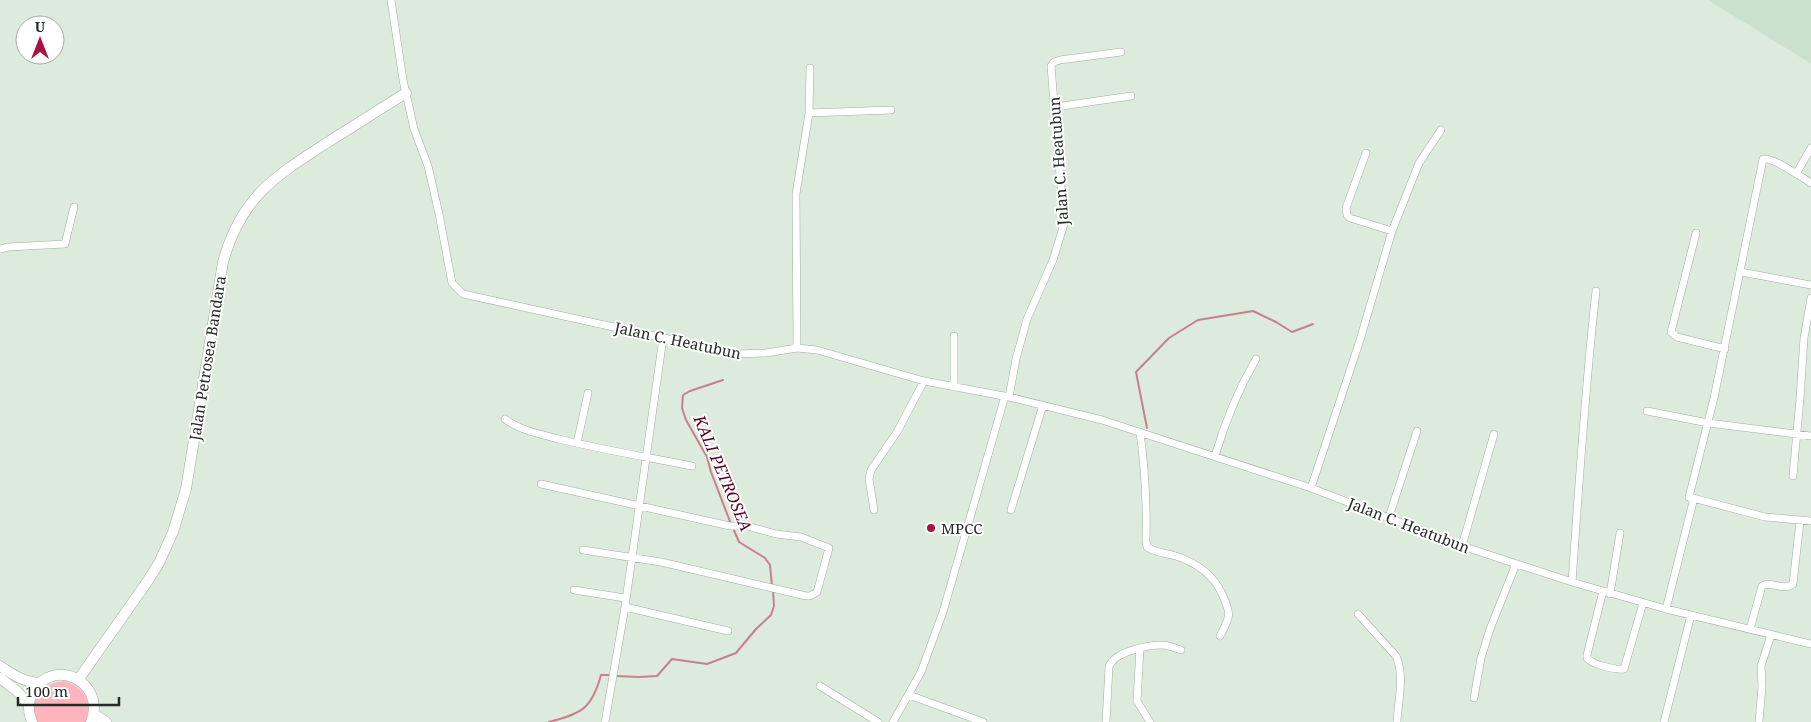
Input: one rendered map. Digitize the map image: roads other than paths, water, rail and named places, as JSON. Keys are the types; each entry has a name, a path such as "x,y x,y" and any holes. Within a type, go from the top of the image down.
{"main road":[{"name":"Jalan Petrosea Bandara","path":"78,680 147,582 159,563 173,532 186,489 223,262 239,220 256,196 280,174 406,93"},
{"path":"0,666 20,679 40,683"},
{"path":"30,720 28,704 34,689 46,679 59,675 78,680 92,694 94,700 93,718 106,722"},
{"path":"0,678 17,691 28,704"}],"street":[{"name":"Jalan C. Heatubun","path":"391,0 406,93 414,129 428,166 452,283 463,294 737,354 766,353 797,348 817,350 924,381 1008,396 1102,420 1311,488 1462,546 1572,582 1691,616 1811,644"},
{"name":"Jalan C. Heatubun","path":"1008,396 1026,319 1053,260 1064,229 1051,66 1054,62 1060,60 1121,52"},
{"path":"797,348 798,267 796,194 809,113 810,68"},
{"path":"1055,107 1131,96"},
{"path":"809,113 891,110"},
{"path":"1311,488 1366,323 1392,231 1419,163 1442,130"},
{"path":"1796,174 1811,148"},
{"path":"1366,153 1346,212 1350,218 1392,231"},
{"path":"1811,183 1769,159 1763,159 1742,272 1708,423 1689,497 1765,517 1811,521"},
{"path":"0,249 65,244 74,207"},
{"path":"1696,233 1671,332 1677,337 1725,349"},
{"path":"1742,272 1811,285"},
{"path":"1572,582 1588,364 1596,292"},
{"path":"1793,476 1804,338 1811,298"},
{"path":"954,336 954,386"},
{"path":"605,722 625,606 663,338"},
{"path":"1215,456 1223,429 1238,392 1256,359"},
{"path":"874,510 869,479 871,470 897,432 924,381"},
{"path":"577,443 588,393"},
{"path":"893,722 921,672 943,612 953,573 1008,396"},
{"path":"1011,510 1044,405"},
{"path":"1647,411 1708,423 1811,436"},
{"path":"505,419 521,429 577,443 692,466"},
{"path":"1389,517 1417,431"},
{"path":"1140,432 1145,466 1147,546 1156,552 1177,557 1204,569 1212,577 1229,608 1228,622 1220,636"},
{"path":"1462,546 1494,434"},
{"path":"541,484 730,526 747,526 779,535 805,538 829,548 817,592 810,596 632,556 583,550"},
{"path":"1666,609 1694,498"},
{"path":"1750,629 1762,586 1768,584 1786,587 1794,584 1800,521"},
{"path":"1620,533 1607,592 1587,654 1587,658 1591,662 1619,669 1624,668 1643,603"},
{"path":"1474,698 1481,658 1490,629 1516,564"},
{"path":"574,590 625,598"},
{"path":"625,606 728,630"},
{"path":"1358,614 1396,656 1399,663 1400,679 1397,722"},
{"path":"1664,722 1691,616"},
{"path":"1759,722 1762,686 1761,666 1771,635"},
{"path":"1106,722 1110,664 1114,659 1140,648 1162,645 1181,650"},
{"path":"1140,648 1137,698 1150,722"},
{"path":"820,686 878,722"},
{"path":"908,695 983,722"}],"waterway":[{"path":"1147,428 1136,372 1169,338 1198,320 1253,311 1292,332 1313,324"},
{"name":"KALI PETROSEA","path":"723,380 683,395 682,408 686,420 707,457 731,524"},
{"name":"KALI PETROSEA","path":"733,528 739,542 765,558 770,565 772,586"},
{"name":"KALI PETROSEA","path":"615,676 657,676 672,659 707,664 736,653 756,629 771,615 774,606 773,591"},
{"name":"KALI PETROSEA","path":"549,722 570,716 584,708 594,695 601,675 610,675"}],"place":[{"name":"MPCC","path":"931,528"}]}
